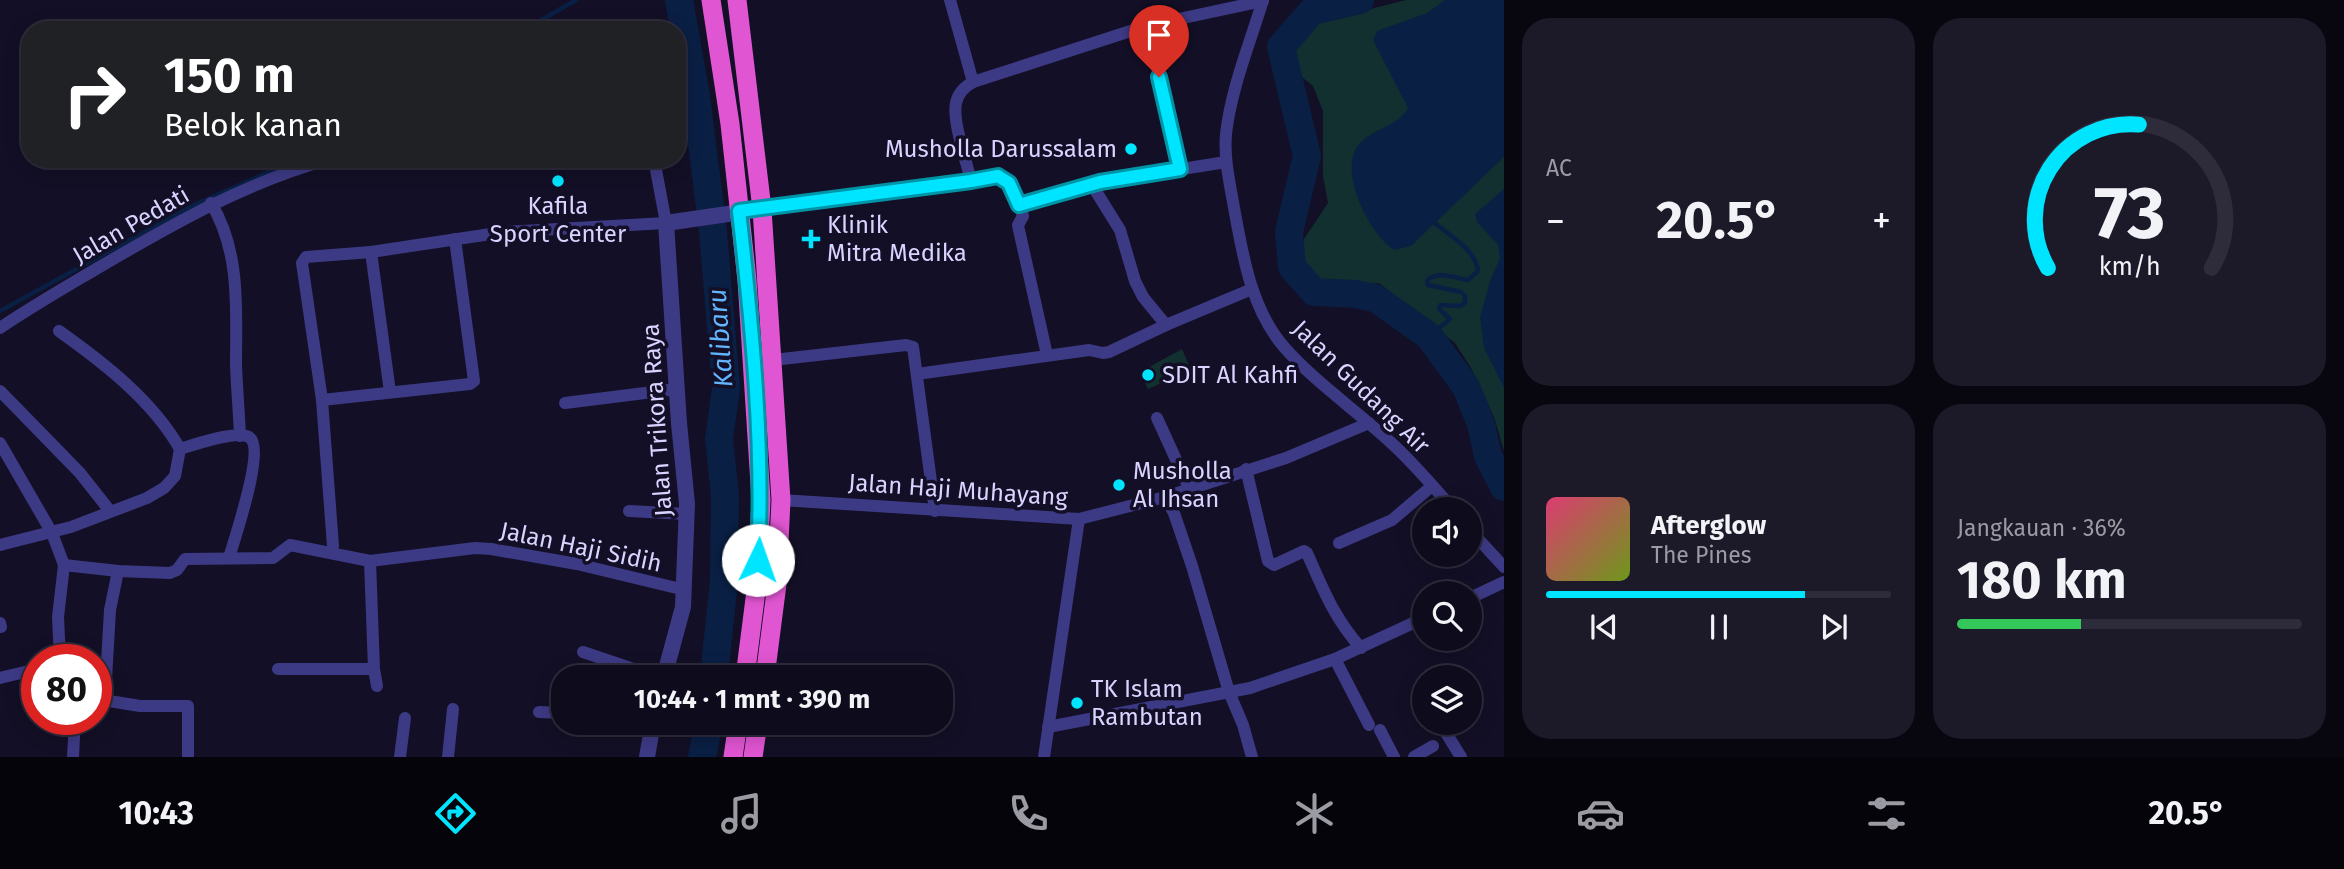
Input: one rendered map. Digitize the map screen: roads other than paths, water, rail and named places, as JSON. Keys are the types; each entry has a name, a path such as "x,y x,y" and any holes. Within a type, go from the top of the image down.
{"highway":[{"path":"711,0 730,124 733,212 748,292 768,561 765,665"},
{"path":"737,0 762,209 781,500 747,665"},
{"path":"733,757 736,735"},
{"path":"753,757 756,735"}],"street":[{"path":"950,0 973,82 959,94 955,105 971,181"},
{"name":"Jalan Gudang Air","path":"973,82 1146,26 1263,1 1226,134 1226,162 1252,289 1266,322 1300,365 1403,453 1442,497"},
{"path":"1146,26 1180,169"},
{"path":"1019,205 1092,185 1226,162"},
{"name":"Jalan Pedati","path":"0,328 211,203 301,168"},
{"name":"Jalan Trikora Raya","path":"657,168 674,221 677,389 687,514 685,590 667,665"},
{"path":"333,547 322,400 302,263 304,258 309,256 371,252 517,231 674,221 998,176 1004,177 1009,183 1023,216 1018,225 1047,355"},
{"path":"1092,185 1120,230 1135,281 1143,297 1166,325"},
{"path":"211,203 220,218 233,270 237,301 236,380 240,436"},
{"path":"322,400 470,384 474,381 455,239"},
{"path":"371,252 390,392"},
{"path":"917,374 1089,350 1103,354 1252,289"},
{"path":"0,545 52,533 147,498 171,482 177,471 180,450 161,419 106,367 59,331"},
{"path":"773,360 911,345 914,347 935,510"},
{"path":"565,403 677,389"},
{"path":"0,391 80,473 110,512"},
{"path":"1157,418 1189,488"},
{"name":"Jalan Haji Muhayang","path":"781,500 1079,519 1164,497 1295,454 1369,423"},
{"path":"180,450 214,439 240,436 251,439 254,448 253,461 245,505 229,558"},
{"path":"0,443 52,533 64,565 59,603 60,644"},
{"path":"1246,469 1268,561 1274,565 1304,551 1307,553 1329,604 1344,629 1361,648"},
{"path":"1339,543 1392,520 1432,486"},
{"path":"1164,497 1174,513 1192,566 1251,757"},
{"path":"629,511 687,514"},
{"path":"1044,757 1079,519"},
{"path":"1482,543 1504,567"},
{"name":"Jalan Haji Sidih","path":"64,565 170,573 177,570 185,559 273,558 290,545 370,561 475,548 577,564 685,590"},
{"path":"370,561 377,686"},
{"path":"108,644 110,610 118,570"},
{"path":"1482,592 1504,582"},
{"path":"1048,727 1230,692 1287,676 1335,659 1412,624"},
{"path":"583,652 621,665"},
{"path":"1335,659 1394,757"},
{"path":"278,669 374,669"},
{"path":"0,678 21,673"},
{"path":"112,703 140,706 188,706 188,757"},
{"path":"448,757 453,709"},
{"path":"539,712 551,712"},
{"path":"401,757 405,718"},
{"path":"73,757 74,735"},
{"path":"647,757 651,735"},
{"path":"1447,735 1461,757"},
{"path":"1414,757 1433,746"}],"water":[{"path":"1445,0 1504,0 1504,157 1411,246 1394,250 1375,230 1358,199 1353,183 1354,153 1361,142 1398,119 1408,108 1373,40 1377,31 1427,13"},
{"path":"1504,189 1504,388 1484,348 1480,317 1500,258 1498,245 1477,222 1475,214"}],"waterway":[{"path":"540,21 576,0"},
{"name":"Kalibaru","path":"679,0 683,21"},
{"path":"1360,0 1312,11 1281,47 1307,156 1289,232 1292,267 1314,292 1375,298 1429,336 1466,387 1481,424 1488,456 1504,487"},
{"name":"Kalibaru","path":"686,40 713,231 726,388 719,439 725,495 724,580 715,665"},
{"path":"0,311 192,206 278,168"},
{"path":"1429,336 1450,319 1439,309 1440,305 1460,306 1465,303 1465,296 1461,292 1428,285 1427,281 1440,275 1468,280 1478,271 1473,256 1435,223"},
{"name":"Kalibaru","path":"702,757 707,735"}],"place":[{"name":"Musholla Darussalam","path":"1131,149"},
{"name":"Kafila Sport Center","path":"558,181"},
{"name":"Klinik Mitra Medika","path":"811,239"},
{"name":"SDIT Al Kahfi","path":"1148,375"},
{"name":"Musholla Al Ihsan","path":"1119,485"},
{"name":"TK Islam Rambutan","path":"1077,703"}]}
